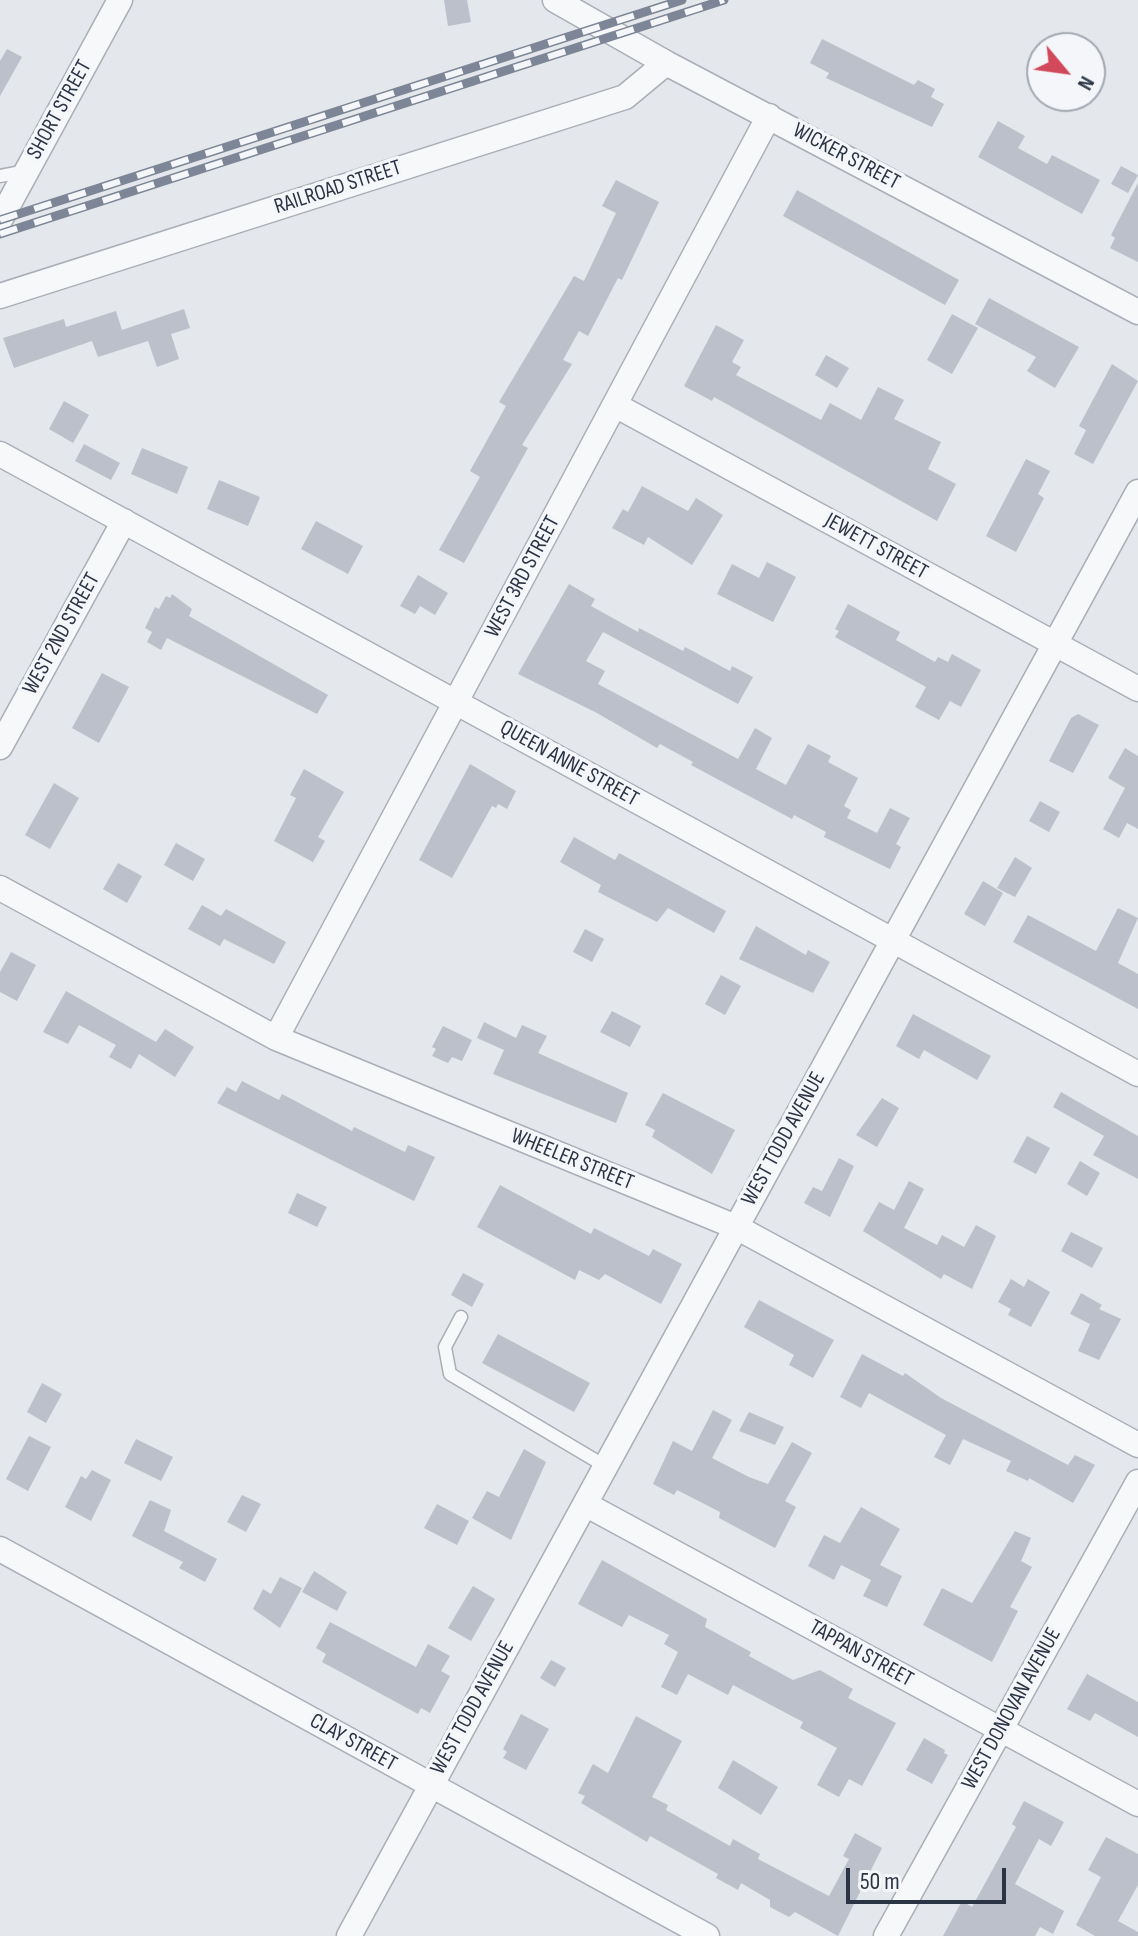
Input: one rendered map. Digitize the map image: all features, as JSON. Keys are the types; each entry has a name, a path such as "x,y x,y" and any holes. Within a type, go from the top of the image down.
{"street":[{"name":"SHORT STREET","path":"0,220 120,0"},
{"name":"WICKER STREET","path":"555,0 666,63 1138,312"},
{"name":"RAILROAD STREET","path":"0,296 625,97 666,63"},
{"name":"WEST 3RD STREET","path":"276,1038 769,116"},
{"name":"JEWETT STREET","path":"615,405 1138,689"},
{"name":"QUEEN ANNE STREET","path":"0,454 1138,1074"},
{"name":"WEST TODD AVENUE","path":"349,1936 1138,492"},
{"name":"WEST 2ND STREET","path":"0,747 124,521"},
{"name":"WHEELER STREET","path":"0,888 276,1038 736,1227 1138,1445"},
{"name":"WEST DONOVAN AVENUE","path":"886,1936 1138,1482"},
{"name":"TAPPAN STREET","path":"585,1504 1138,1804"},
{"name":"CLAY STREET","path":"0,1549 707,1936"}],"lane":[{"path":"0,176 26,171"},
{"path":"461,1317 445,1347 450,1374 605,1466"}],"building":[{"path":"444,0 467,0 471,22 448,26"},
{"path":"822,39 914,85 918,80 935,89 931,97 944,104 932,127 826,78 829,73 810,63"},
{"path":"7,49 22,57 0,96 0,61"},
{"path":"998,121 1025,136 1018,148 1047,164 1052,155 1100,180 1082,214 978,157"},
{"path":"1121,166 1138,175 1128,193 1111,184"},
{"path":"616,180 659,202 622,280 618,278 588,336 579,331 563,360 572,364 522,445 528,448 464,563 439,550 480,477 470,471 506,406 499,402 574,276 584,281 616,213 602,206"},
{"path":"1138,183 1138,262 1110,248 1115,238 1111,235"},
{"path":"797,190 959,280 945,305 783,216"},
{"path":"989,298 1079,347 1055,388 1027,371 1036,357 975,324"},
{"path":"184,309 190,328 171,334 179,359 157,367 148,341 98,357 92,341 14,368 3,338 64,319 66,327 116,311 122,330"},
{"path":"952,314 978,328 952,374 927,360"},
{"path":"716,325 744,340 732,362 741,367 736,375 821,420 830,403 861,420 878,387 904,400 894,419 941,442 928,469 956,484 937,521 714,397 712,401 684,386"},
{"path":"826,355 849,368 837,388 815,375"},
{"path":"1112,364 1138,381 1093,464 1074,454 1086,430 1079,426"},
{"path":"64,401 89,415 73,443 49,429"},
{"path":"84,444 120,463 111,480 75,461"},
{"path":"142,448 188,467 177,494 131,474"},
{"path":"1026,459 1050,471 1038,494 1044,498 1016,552 986,536"},
{"path":"219,480 260,497 248,526 207,509"},
{"path":"642,486 688,511 696,498 723,515 692,565 648,537 644,545 612,528 623,509 628,512"},
{"path":"316,521 363,546 348,574 301,549"},
{"path":"767,562 796,577 773,622 717,594 732,564 759,578"},
{"path":"418,575 448,593 435,615 420,606 415,614 400,606"},
{"path":"569,584 595,599 591,606 638,632 639,628 683,651 685,647 730,671 732,666 753,677 738,704 603,632 586,661 605,671 598,684 738,759 755,728 772,738 756,769 786,785 808,744 831,756 828,762 858,778 844,806 851,810 847,818 877,833 890,808 910,818 896,844 901,847 890,869 824,837 826,832 794,815 792,819 691,765 693,762 660,744 657,748 597,713 518,674"},
{"path":"172,594 192,609 189,616 328,695 317,714 167,638 161,650 147,642 152,632 145,628 155,607 159,609 166,596 170,598"},
{"path":"848,604 900,632 896,640 935,662 938,657 948,662 952,654 981,670 961,707 950,701 939,720 915,707 926,687 835,637 839,631 835,629"},
{"path":"102,673 129,687 99,743 72,728"},
{"path":"1078,714 1099,725 1073,773 1049,761 1071,718"},
{"path":"1125,748 1138,756 1138,829 1127,823 1119,838 1103,829 1125,788 1108,778"},
{"path":"470,764 516,791 507,809 498,804 496,808 492,806 452,878 419,860"},
{"path":"304,769 344,792 318,837 325,841 313,862 274,841 296,798 290,795"},
{"path":"54,783 79,798 50,849 25,835"},
{"path":"1040,801 1060,812 1049,832 1029,821"},
{"path":"574,837 615,860 619,853 726,911 714,933 668,908 657,922 598,892 601,885 560,862"},
{"path":"176,843 205,859 193,881 164,865"},
{"path":"1015,857 1032,868 1015,897 997,888"},
{"path":"118,863 142,876 127,903 103,889"},
{"path":"983,881 1003,893 985,926 964,914"},
{"path":"202,905 221,916 226,909 286,942 274,964 224,939 220,946 188,929"},
{"path":"1118,908 1138,918 1118,963 1138,974 1138,1009 1013,942 1028,915 1096,951"},
{"path":"756,926 806,955 808,950 830,962 813,993 739,959"},
{"path":"585,929 604,939 592,962 573,952"},
{"path":"11,952 36,965 17,1001 0,992 0,972"},
{"path":"721,975 741,986 725,1015 705,1004"},
{"path":"66,991 156,1042 165,1029 194,1047 175,1077 139,1054 131,1069 109,1057 116,1045 79,1025 68,1044 43,1032"},
{"path":"612,1011 641,1026 630,1047 600,1032"},
{"path":"913,1014 991,1056 977,1080 924,1050 919,1059 896,1046"},
{"path":"484,1022 516,1038 522,1025 547,1036 538,1053 628,1093 616,1123 493,1074 504,1050 477,1038"},
{"path":"443,1026 472,1040 462,1061 452,1057 448,1063 432,1056 436,1049 432,1047"},
{"path":"242,1081 279,1100 282,1094 352,1131 354,1127 405,1152 408,1145 435,1157 414,1201 217,1103 227,1087 236,1092"},
{"path":"1061,1092 1138,1136 1138,1179 1093,1155 1104,1136 1053,1107"},
{"path":"663,1093 735,1130 712,1174 652,1137 655,1130 645,1125"},
{"path":"882,1098 899,1108 877,1147 856,1135"},
{"path":"1027,1136 1050,1148 1036,1174 1013,1162"},
{"path":"839,1158 854,1166 830,1217 804,1203 813,1187 822,1191"},
{"path":"1080,1161 1100,1173 1087,1196 1067,1184"},
{"path":"909,1181 924,1189 904,1228 937,1245 942,1235 964,1247 976,1225 996,1236 972,1289 944,1274 941,1279 863,1231 879,1202 894,1210"},
{"path":"500,1185 591,1234 594,1228 649,1256 653,1249 682,1264 661,1304 605,1274 599,1280 579,1270 575,1280 477,1227"},
{"path":"297,1193 327,1207 317,1227 288,1213"},
{"path":"1071,1232 1103,1248 1092,1268 1061,1251"},
{"path":"463,1273 484,1284 472,1307 451,1295"},
{"path":"1011,1279 1024,1287 1028,1279 1050,1292 1031,1327 1008,1315 1011,1309 998,1302"},
{"path":"1081,1293 1102,1305 1099,1309 1121,1319 1099,1360 1078,1351 1090,1324 1070,1314"},
{"path":"759,1300 834,1340 813,1378 789,1365 794,1355 744,1327"},
{"path":"498,1334 590,1383 574,1412 482,1363"},
{"path":"862,1354 903,1376 905,1373 941,1398 1068,1465 1075,1455 1095,1465 1073,1503 1029,1478 1028,1481 1006,1471 1011,1461 963,1439 950,1465 934,1457 946,1435 869,1393 861,1408 840,1397"},
{"path":"42,1383 62,1394 46,1423 27,1412"},
{"path":"713,1410 732,1420 712,1458 749,1477 768,1484 792,1442 812,1453 785,1501 796,1507 775,1548 719,1518 720,1512 677,1490 674,1495 653,1484 673,1441 692,1451"},
{"path":"749,1412 784,1427 775,1445 739,1431"},
{"path":"29,1436 51,1447 28,1491 6,1479"},
{"path":"136,1439 173,1457 161,1481 124,1463"},
{"path":"524,1449 546,1462 511,1540 472,1518 487,1491 499,1497"},
{"path":"92,1470 111,1480 91,1521 65,1507 81,1476 86,1479"},
{"path":"242,1495 261,1504 246,1532 227,1522"},
{"path":"150,1500 171,1510 164,1531 217,1559 205,1582 179,1568 183,1562 132,1536"},
{"path":"437,1504 469,1521 457,1545 424,1528"},
{"path":"861,1507 900,1529 880,1565 902,1576 887,1607 863,1596 871,1580 841,1565 834,1580 808,1566 824,1535 840,1543"},
{"path":"1015,1531 1031,1538 1021,1561 1032,1567 1010,1607 1018,1611 992,1662 923,1625 942,1588 972,1603"},
{"path":"602,1560 707,1619 705,1627 751,1652 749,1656 793,1680 820,1670 853,1689 848,1698 896,1723 862,1786 849,1779 839,1797 817,1785 837,1748 800,1728 803,1722 733,1685 728,1695 688,1674 677,1695 661,1687 678,1652 664,1644 669,1635 629,1615 622,1627 578,1604"},
{"path":"314,1571 347,1592 337,1611 302,1592"},
{"path":"280,1577 302,1588 280,1628 253,1609 263,1589 271,1594"},
{"path":"473,1586 495,1599 471,1641 448,1628"},
{"path":"330,1622 416,1667 428,1644 450,1656 441,1671 450,1676 430,1713 421,1708 418,1714 322,1662 326,1654 316,1648"},
{"path":"551,1660 566,1668 555,1687 540,1678"},
{"path":"1087,1674 1138,1702 1138,1737 1095,1713 1090,1721 1067,1709"},
{"path":"521,1714 549,1729 526,1770 503,1758 507,1752 503,1749"},
{"path":"636,1716 682,1741 652,1797 668,1805 666,1810 730,1846 733,1839 760,1854 758,1859 829,1896 849,1859 843,1856 855,1833 882,1848 838,1936 795,1912 789,1917 770,1907 770,1900 741,1883 738,1890 716,1878 718,1874 650,1836 647,1842 581,1803 585,1796 578,1793 593,1764 608,1773"},
{"path":"924,1738 948,1755 932,1784 906,1770"},
{"path":"733,1760 778,1787 761,1815 718,1788"},
{"path":"1024,1801 1064,1822 1051,1846 1039,1839 1015,1884 1064,1911 1053,1934 1040,1927 1035,1936 943,1936 962,1901 972,1907 1016,1827 1012,1824"},
{"path":"1106,1837 1138,1854 1138,1885 1118,1921 1138,1932 1138,1936 1095,1936 1076,1925 1101,1877 1088,1870"}],"railway":[{"path":"0,220 682,0"},
{"path":"0,234 724,0"}]}
